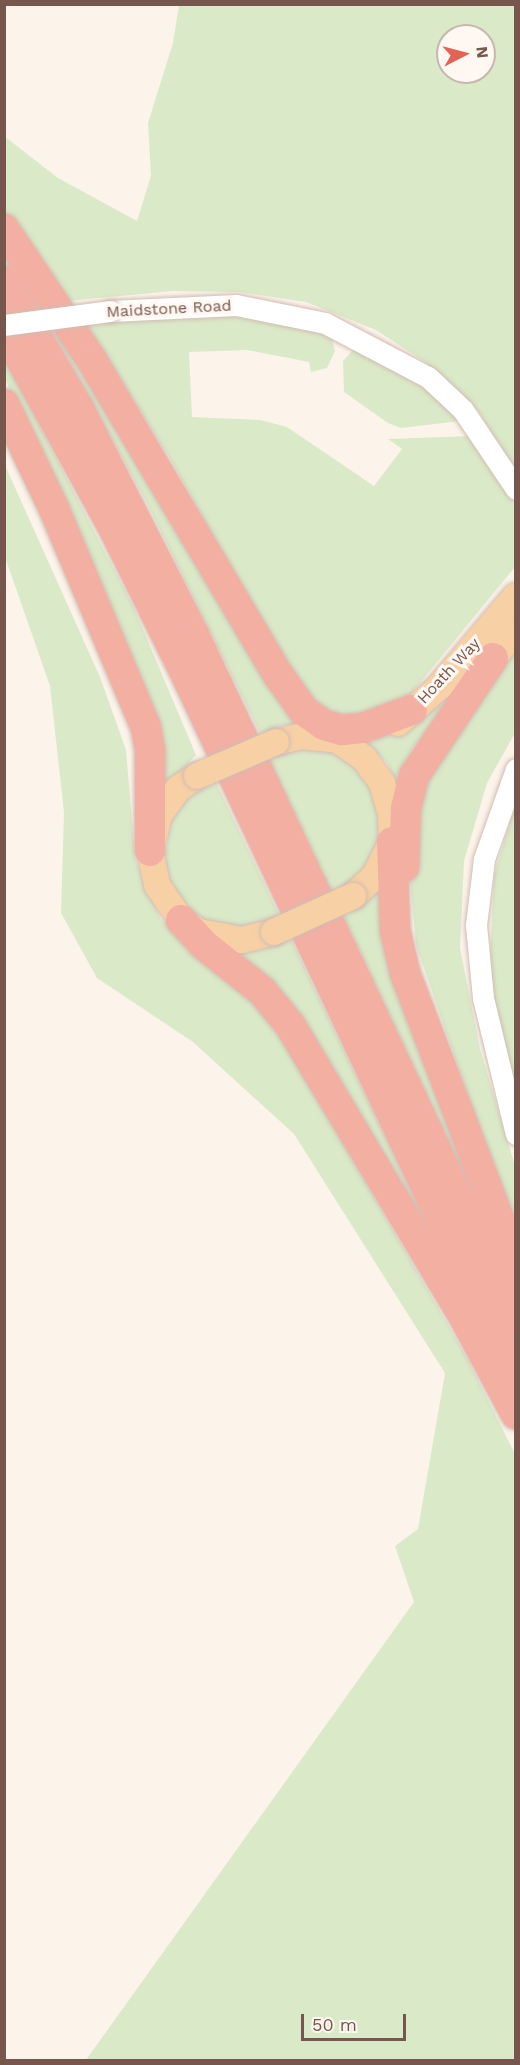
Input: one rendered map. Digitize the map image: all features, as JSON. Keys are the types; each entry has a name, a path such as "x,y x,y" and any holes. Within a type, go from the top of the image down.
{"highway":[{"path":"4,229 93,362 279,676 304,711 324,725 342,730 363,728 412,710"},
{"path":"4,280 79,409 195,637 516,1320"},
{"path":"4,327 113,527 184,670 516,1379"},
{"path":"4,404 54,509 146,728 150,752 150,851"},
{"path":"426,1030 405,927 408,791 414,776 493,658"},
{"path":"279,676 286,703 330,738"},
{"path":"392,828 399,950 426,1030 516,1264"},
{"path":"180,920 203,944 262,991 290,1025 465,1319 516,1414"}],"main road":[{"name":"Hoath Way","path":"150,851 163,807 178,789 197,776 276,742 382,731 439,687 516,596"},
{"name":"Hoath Way","path":"180,920 200,932 225,940 258,938 353,896 374,877 392,828 407,764 516,630"},
{"path":"330,738 375,770 392,828"},
{"path":"150,851 157,885 180,920"}],"street":[{"name":"Maidstone Road","path":"4,327 110,311 236,305 326,323 428,377 463,410 516,489"},
{"path":"516,769 484,859 476,925 483,998 516,1134"}],"green space":[{"path":"179,5 515,5 515,471 478,410 425,362 376,330 306,302 239,292 172,291 46,303 304,727 280,725 261,735 146,501 38,304 5,306 4,136 58,178 137,221 151,176 148,123 173,43"},
{"path":"233,312 319,331 332,338 335,351 327,368 311,372 309,362 247,350 189,352 192,417 260,420 287,427 374,486 402,449 388,439 471,436 515,500 515,567 405,701 383,714 322,717 244,592 171,460 85,323"},
{"path":"354,349 418,382 460,421 401,428 388,423 344,392 343,361"},
{"path":"5,359 134,608 196,755 164,789 115,616 5,379"},
{"path":"4,463 100,677 126,750 135,858 161,920 263,1005 467,1358 515,1454 515,2060 86,2060 414,1602 395,1546 418,1529 445,1373 294,1134 193,1042 97,978 61,913 64,812 50,686 5,557"},
{"path":"515,653 515,733 487,783 464,861 460,948 480,1049 515,1166 515,1231 416,945 411,891 413,802 507,659"},
{"path":"438,703 444,710 413,748 395,779 387,763 367,743 397,732"},
{"path":"293,748 336,752 366,773 386,833 365,874 331,895 268,758"},
{"path":"216,782 281,919 241,932 193,917 171,891 163,864 171,820 187,798"},
{"path":"515,804 515,1084 489,978 494,876"},
{"path":"390,878 499,1250 342,913"},
{"path":"290,937 465,1307 226,953 259,950"}]}
